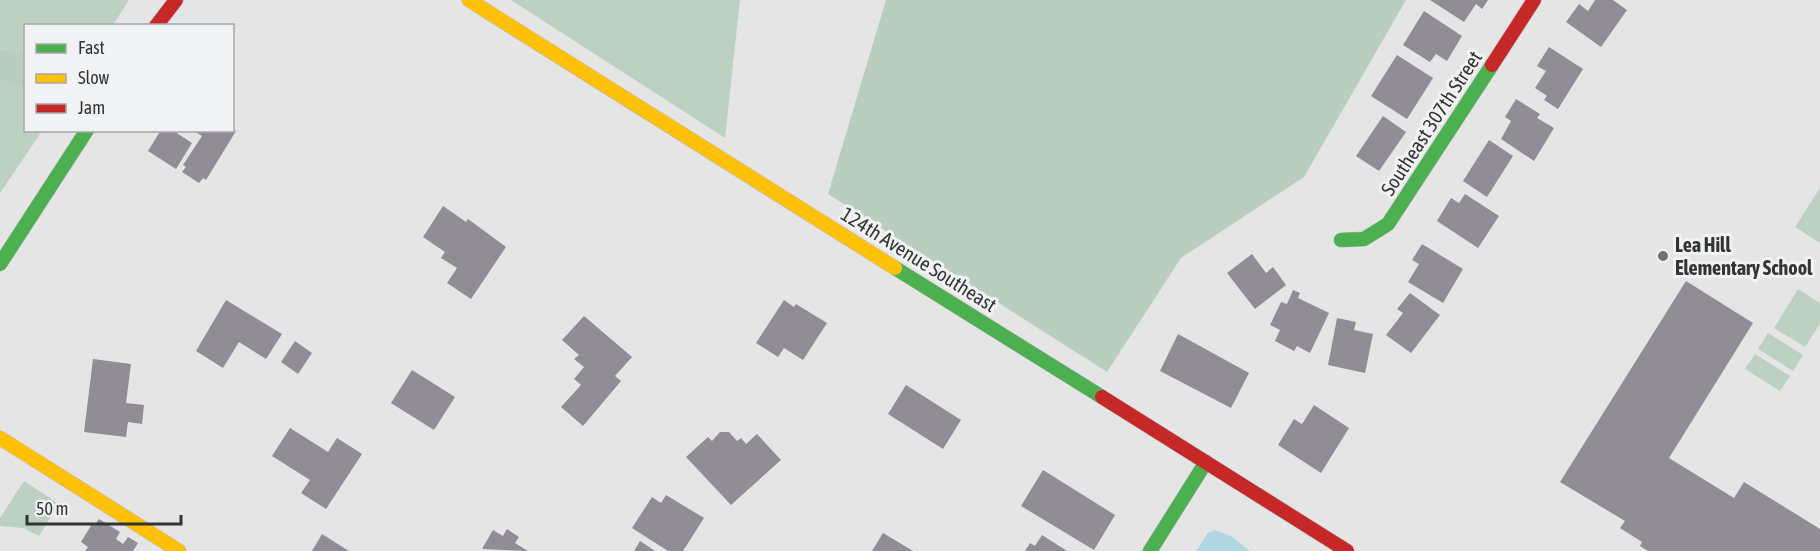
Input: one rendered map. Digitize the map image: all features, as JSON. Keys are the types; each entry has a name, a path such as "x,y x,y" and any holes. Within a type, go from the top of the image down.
{"street":[{"path":"156,24 167,0"},
{"path":"157,24 176,0"},
{"name":"124th Avenue Southeast","path":"469,0 1347,551"},
{"name":"Southeast 307th Street","path":"1341,240 1364,239 1388,224 1534,0"},
{"path":"0,264 86,132"},
{"path":"0,438 179,551"},
{"path":"1150,551 1206,462"}],"green space":[{"path":"0,0 129,0 114,24 24,24 24,54 0,48"},
{"path":"511,0 740,0 725,138"},
{"path":"886,0 1406,0 1304,177 1181,258 1107,372 828,194"},
{"path":"0,48 24,54 24,89 0,80"},
{"path":"0,80 24,89 24,132 41,132 0,193"},
{"path":"1820,188 1820,243 1795,227"},
{"path":"1798,289 1820,303 1820,324 1805,347 1774,328"},
{"path":"1768,333 1803,355 1793,371 1758,349"},
{"path":"1755,354 1790,376 1780,391 1745,369"},
{"path":"24,481 59,504 39,536 23,528 0,526 0,518"}],"water":[{"path":"1215,530 1231,536 1250,551 1196,551 1208,533"}],"building":[{"path":"1430,0 1488,0 1482,9 1476,4 1464,22"},
{"path":"1595,0 1613,0 1627,10 1601,47 1566,22 1579,4 1588,11"},
{"path":"1424,11 1462,36 1447,61 1436,54 1430,62 1403,45"},
{"path":"1549,47 1583,69 1558,109 1544,100 1547,96 1535,88 1546,71 1537,66"},
{"path":"1397,55 1433,78 1407,119 1371,96"},
{"path":"1516,99 1540,114 1537,118 1554,128 1534,161 1501,139 1511,121 1505,117"},
{"path":"1383,116 1406,132 1379,171 1356,156"},
{"path":"236,131 206,180 203,178 199,183 182,172 186,167 183,165 202,136 196,132"},
{"path":"160,132 175,132 192,143 176,169 148,151"},
{"path":"1489,140 1513,156 1487,197 1463,181"},
{"path":"1465,194 1499,216 1478,248 1437,221 1451,198 1459,203"},
{"path":"443,206 466,222 468,219 506,247 471,299 447,283 457,268 441,258 445,252 423,237"},
{"path":"1422,244 1463,269 1443,303 1408,282 1419,264 1412,260"},
{"path":"1252,254 1266,273 1273,267 1286,285 1255,309 1227,273"},
{"path":"1686,281 1753,323 1669,458 1734,498 1744,482 1820,529 1820,551 1648,551 1640,546 1642,542 1620,528 1625,521 1560,482"},
{"path":"1293,290 1300,293 1298,298 1329,313 1310,353 1297,346 1294,351 1275,341 1280,330 1270,325 1281,302 1287,304"},
{"path":"1410,293 1440,315 1411,353 1386,335 1403,313 1397,309"},
{"path":"226,300 282,334 266,359 239,342 223,368 196,351"},
{"path":"784,300 794,307 796,304 827,323 803,360 784,348 778,357 756,343"},
{"path":"584,316 632,357 615,376 621,381 583,426 561,407 581,385 574,379 584,367 574,359 579,355 562,340"},
{"path":"1337,318 1356,322 1354,330 1373,334 1365,373 1328,365"},
{"path":"1178,334 1249,373 1231,408 1160,371"},
{"path":"295,341 312,353 298,374 281,362"},
{"path":"93,359 131,364 126,403 144,405 142,424 128,422 126,437 84,432"},
{"path":"412,370 455,397 434,430 391,403"},
{"path":"906,385 961,420 943,449 888,414"},
{"path":"1314,405 1349,428 1321,473 1278,445 1294,419 1302,424"},
{"path":"290,428 328,452 337,438 362,454 326,509 301,493 310,480 272,456"},
{"path":"720,432 729,432 737,441 741,438 746,444 757,434 781,460 731,505 686,457 708,437 712,441"},
{"path":"1043,470 1115,515 1094,550 1021,506"},
{"path":"666,495 704,518 683,551 668,551 632,528 652,497 661,503"},
{"path":"99,519 120,532 116,539 123,544 128,537 138,543 133,551 85,551 88,547 81,542 92,524 94,526"},
{"path":"507,529 519,537 515,543 528,551 482,549 493,530 503,536"},
{"path":"883,533 913,551 872,551"},
{"path":"322,534 349,551 312,551"},
{"path":"1042,535 1067,551 1025,551 1030,543 1035,546"},
{"path":"640,541 655,551 634,551"}],"traffic: fast":[{"path":"1341,240 1364,239 1388,224 1492,65"},
{"path":"0,264 86,132"},
{"path":"895,268 1102,397"},
{"path":"1150,551 1206,462"}],"traffic: slow":[{"path":"469,0 895,268"},
{"path":"0,438 179,551"}],"traffic: jam":[{"path":"158,24 176,0"},
{"path":"1492,65 1534,0"},
{"path":"1102,397 1347,551"}],"place":[{"name":"Lea Hill Elementary School","path":"1663,256"}]}
